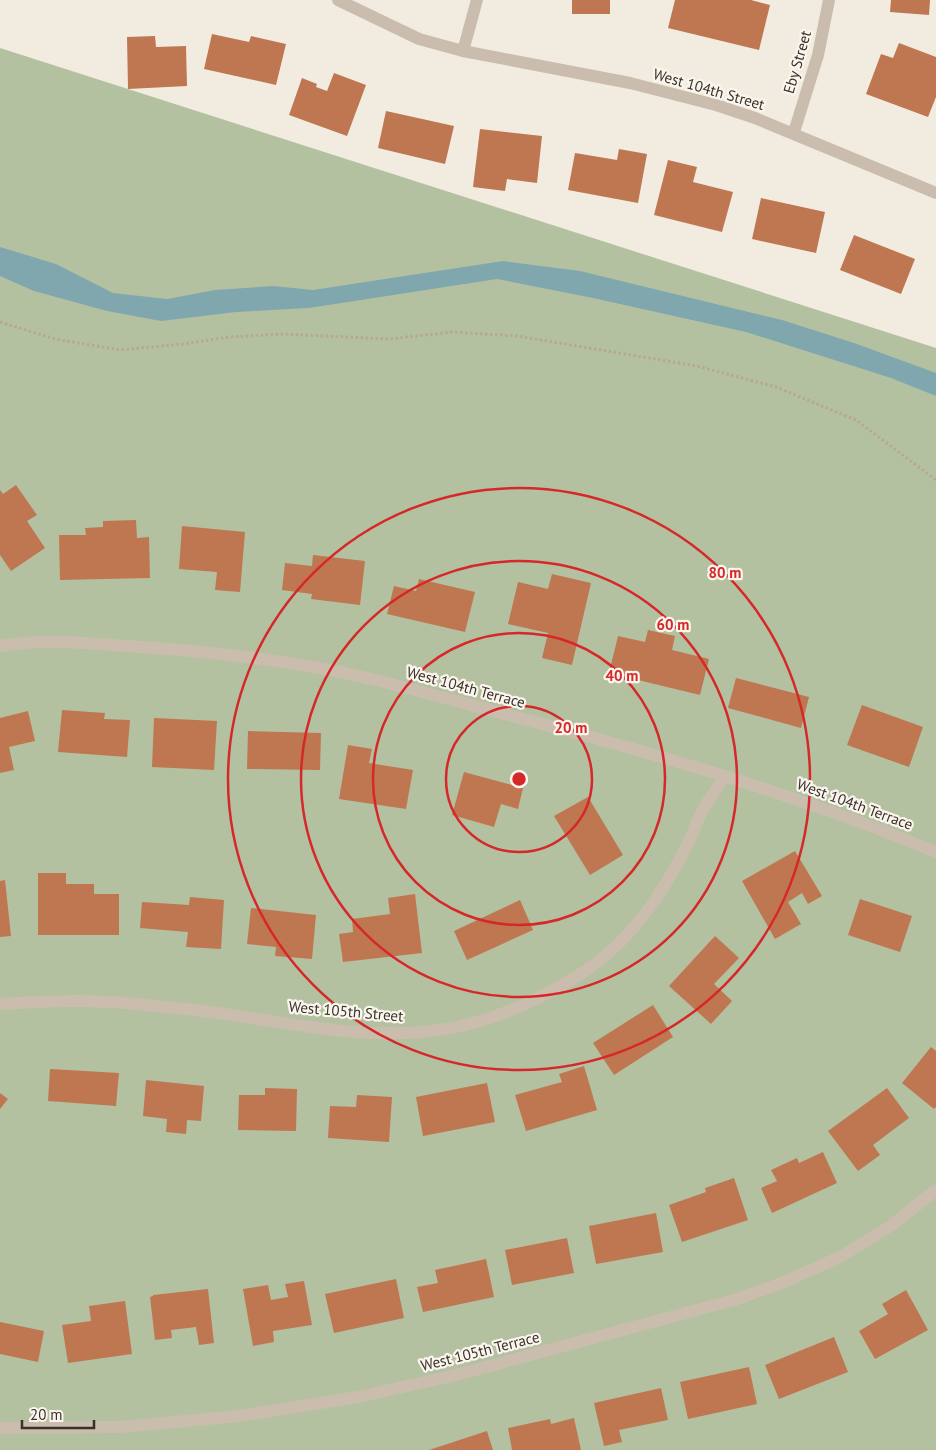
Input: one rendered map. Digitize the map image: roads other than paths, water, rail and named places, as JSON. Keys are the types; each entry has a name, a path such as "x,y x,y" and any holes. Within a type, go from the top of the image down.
{"street":[{"name":"West 104th Street","path":"338,0 419,39 463,51 630,83 755,118 794,132 936,193"},
{"path":"463,51 477,0"},
{"name":"Eby Street","path":"794,132 818,55 829,0"},
{"name":"West 104th Terrace","path":"0,646 38,642 183,650 279,661 370,678 613,743 759,786 876,828 936,852"},
{"name":"West 105th Street","path":"0,1004 69,1000 133,1004 197,1010 323,1028 378,1033 439,1030 476,1022 521,1007 567,983 605,956 624,939 641,920 658,896 690,839 703,809 725,776"},
{"name":"West 105th Terrace","path":"0,1428 120,1427 239,1416 358,1397 456,1375 734,1300 782,1283 847,1252 892,1225 936,1190"}],"water":[{"path":"0,247 56,264 113,293 167,299 215,290 273,286 313,290 503,261 580,271 782,320 854,343 936,373 936,396 891,378 746,332 497,279 309,308 236,312 161,321 107,311 34,291 0,276"}]}
